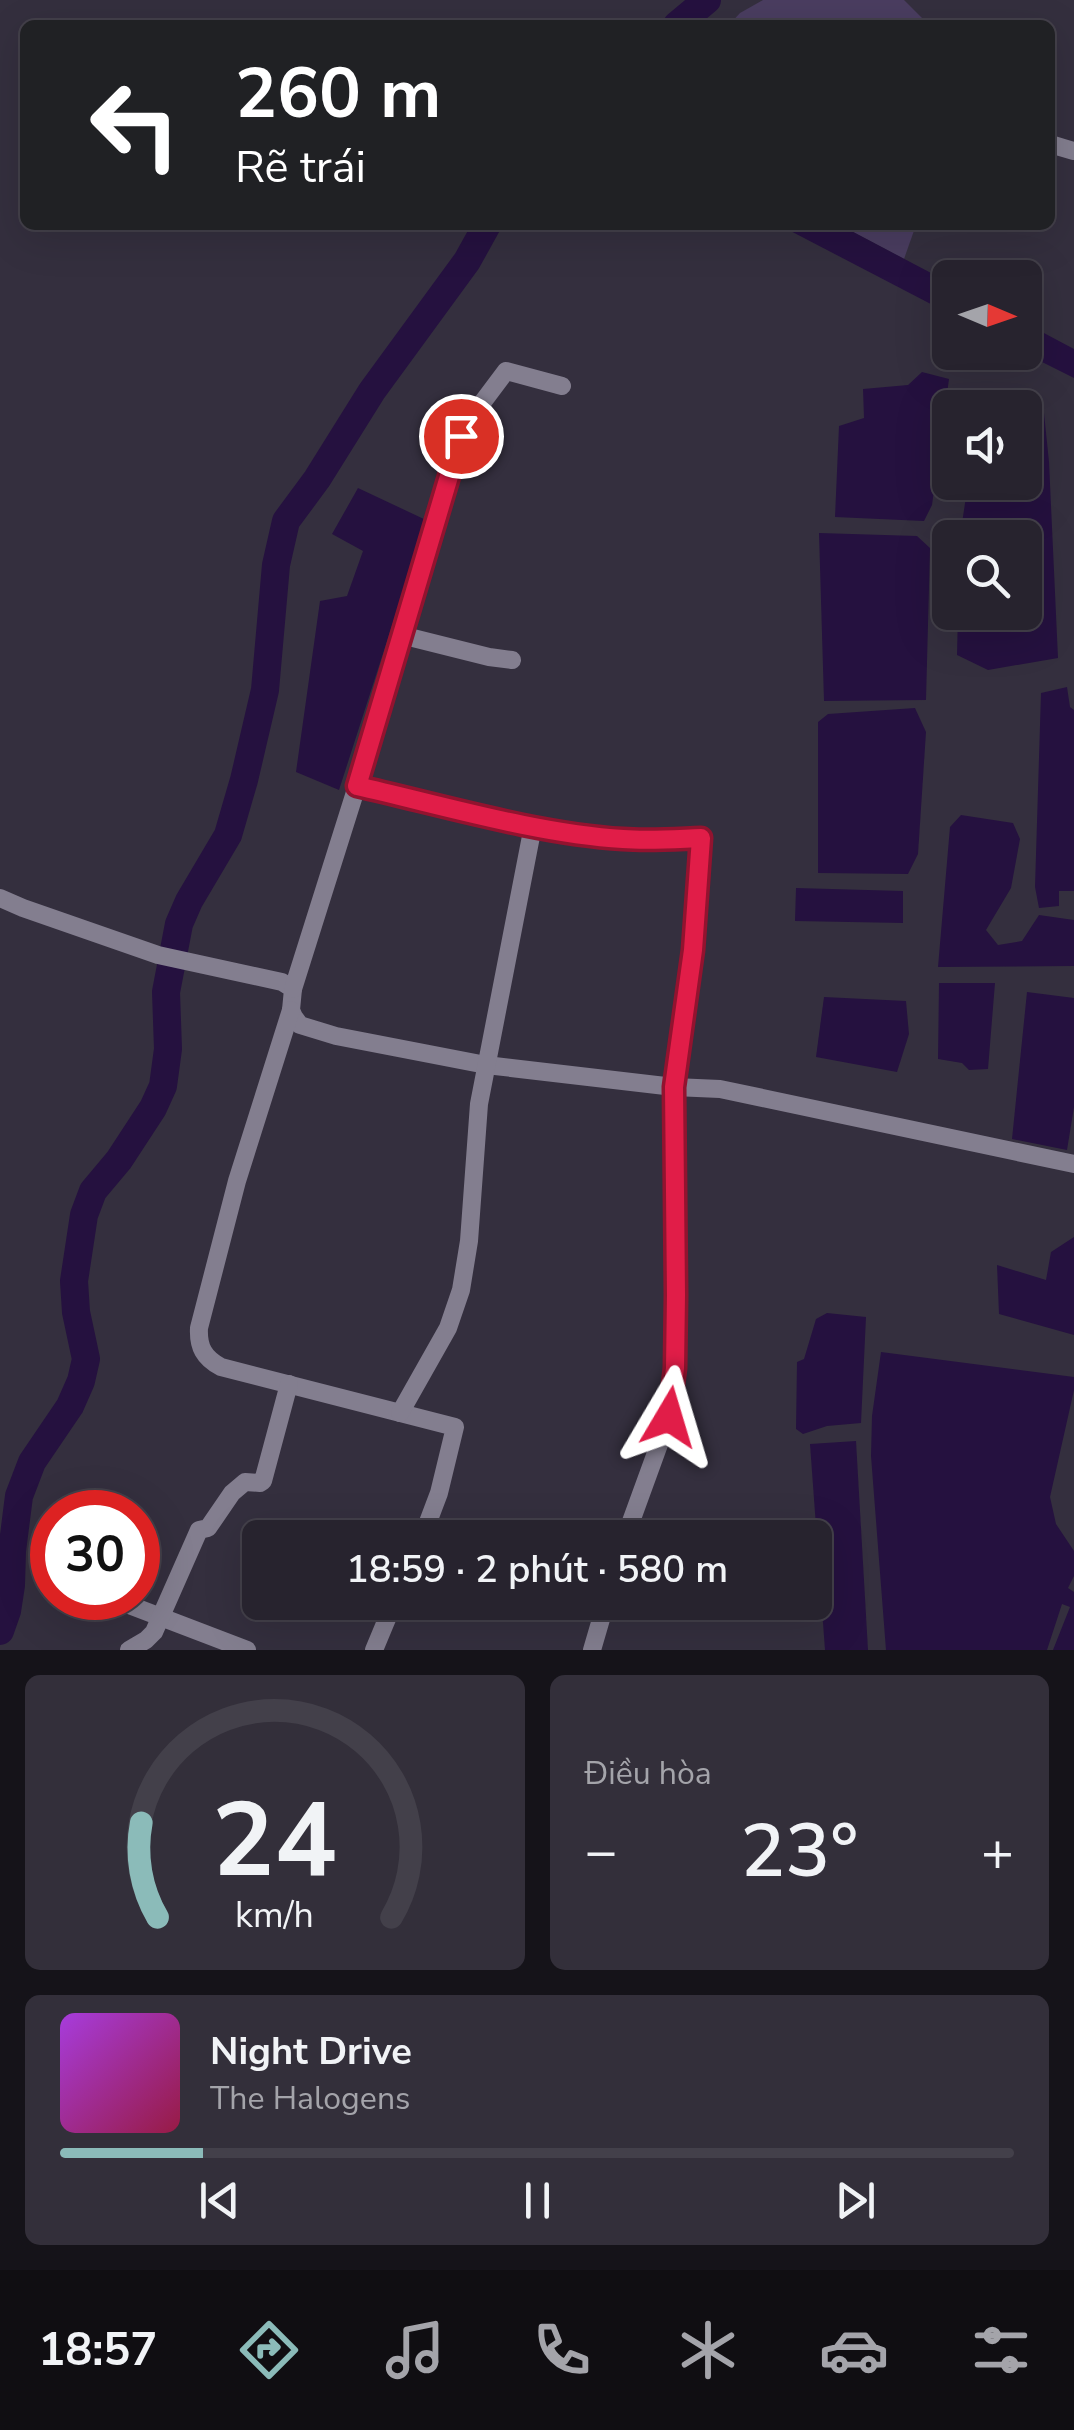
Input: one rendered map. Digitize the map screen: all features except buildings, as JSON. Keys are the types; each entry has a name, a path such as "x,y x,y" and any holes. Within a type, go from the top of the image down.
{"street":[{"path":"429,1520 455,1427 220,1367 203,1353 198,1341 199,1328 237,1181 292,1010 293,989 461,436 506,371 562,386"},
{"path":"401,635 512,660"},
{"path":"357,786 533,826 625,840 701,838 693,950 674,1087 675,1368 669,1417 632,1520"},
{"path":"400,1413 456,1309 469,1241 476,1122 533,826"},
{"path":"0,898 158,956 282,982 293,989"},
{"path":"292,1010 300,1025 319,1032 486,1065 720,1089 1074,1164"},
{"path":"129,1650 154,1632 199,1530 208,1528 232,1492 245,1482 263,1481 289,1384"},
{"path":"161,1617 247,1650"},
{"path":"374,1650 386,1620"},
{"path":"592,1650 601,1620"}],"shaded area":[{"path":"763,0 904,0 924,20 734,20"},
{"path":"789,230 849,230 932,274 932,305"},
{"path":"849,230 914,230 904,259"},
{"path":"1042,332 1074,349 1074,378 1042,362"},
{"path":"922,372 949,379 948,390 932,390 933,500 924,521 835,517 839,426 864,418 863,389 908,385"},
{"path":"1044,413 1058,658 988,670 957,655 958,630 1042,630 1042,520 963,520 965,500 1042,500"},
{"path":"358,488 426,520 339,790 296,772 320,601 347,596 363,551 332,534"},
{"path":"819,533 917,536 930,548 926,700 824,701"},
{"path":"1067,687 1074,710 1074,891 1059,891 1059,906 1039,908 1035,887 1041,693"},
{"path":"915,708 926,732 918,854 908,874 818,873 818,722 828,714"},
{"path":"961,815 1013,823 1020,839 1011,888 986,930 998,945 1022,941 1039,915 1074,920 1074,966 938,967 950,827"},
{"path":"796,888 903,891 903,923 795,921"},
{"path":"939,983 995,983 988,1069 969,1070 962,1063 938,1059"},
{"path":"1027,992 1074,998 1074,1107 1067,1150 1012,1139"},
{"path":"824,997 906,1001 909,1034 897,1072 816,1057"},
{"path":"1074,1237 1074,1335 999,1314 997,1265 1046,1280 1051,1252"},
{"path":"827,1313 866,1317 861,1423 827,1426 803,1434 796,1429 797,1362 804,1359 816,1319"},
{"path":"881,1352 1074,1377 1050,1497 1056,1524 1074,1551 1074,1576 1068,1588 1074,1592 1074,1650 1053,1650 1070,1607 1062,1604 1047,1650 886,1650 871,1456"},
{"path":"856,1441 868,1650 825,1650 823,1620 832,1620 832,1520 816,1520 810,1444"}],"waterway":[{"path":"683,20 707,0"},
{"path":"0,1631 11,1585 19,1496 32,1462 70,1406 86,1359 74,1281 84,1215 93,1191 119,1160 163,1086 168,1049 166,992 179,924 228,835 244,780 265,690 276,565 286,521 372,391 467,261 484,230"}],"route":[{"path":"461,436 357,786 533,826 604,837 701,838 693,950 674,1087 675,1368 669,1417"}]}
